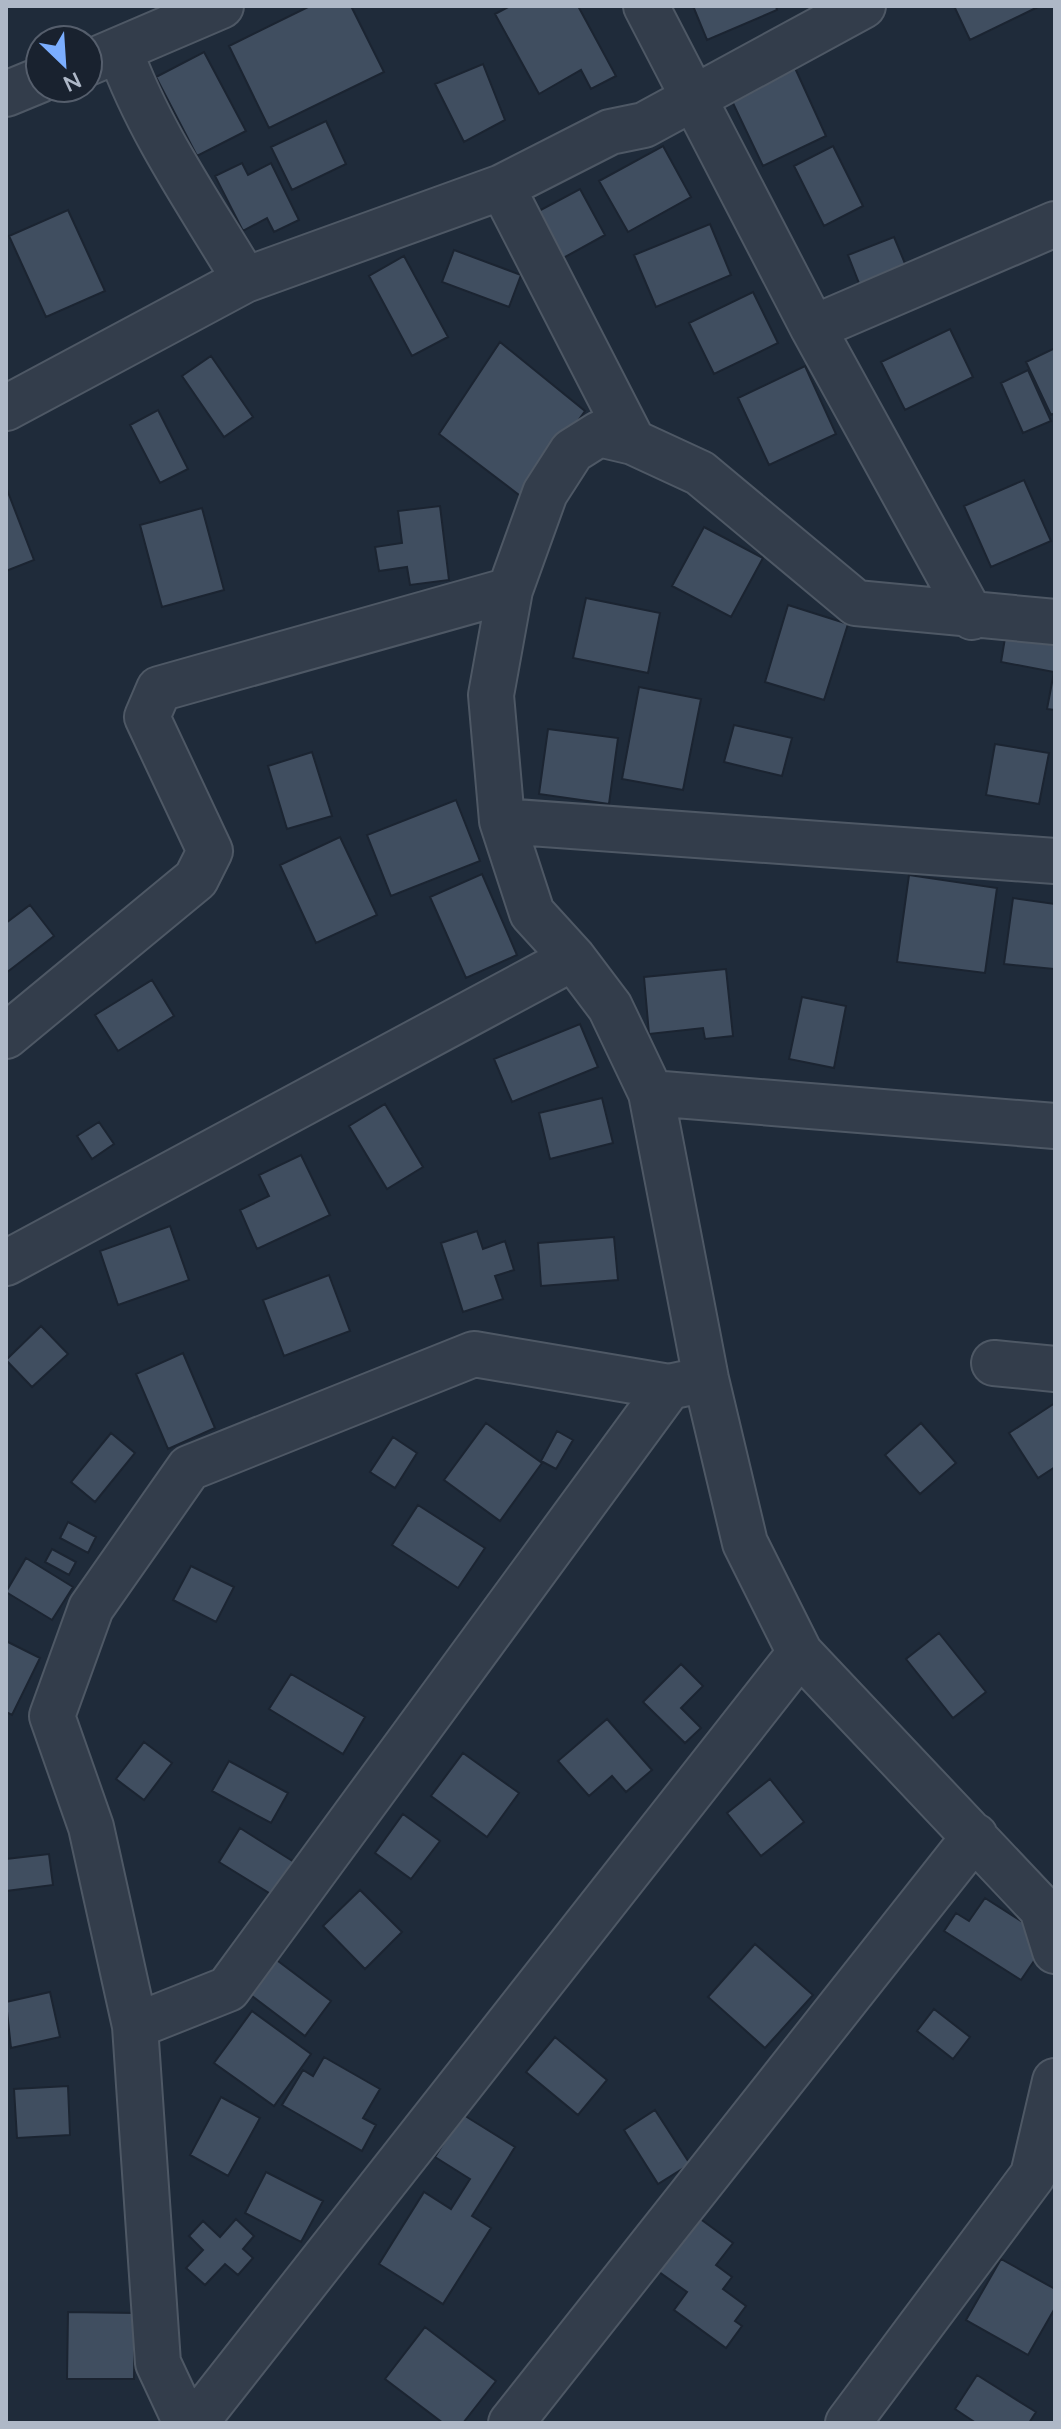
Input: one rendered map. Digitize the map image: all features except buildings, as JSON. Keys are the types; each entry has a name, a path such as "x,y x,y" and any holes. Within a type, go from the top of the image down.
{"street":[{"path":"221,6 104,57 129,77 175,163 245,280"},
{"path":"646,6 813,328 972,617"},
{"path":"6,408 245,280 502,187 610,132 644,125 863,6"},
{"path":"502,187 633,442"},
{"path":"813,328 1055,224"},
{"path":"1055,622 972,617 856,603 700,473 633,442 599,434 572,451 545,493 510,590 491,695 502,821 532,913 573,958 610,1007 651,1093 687,1383 745,1543 800,1653 1048,1908 1055,1951"},
{"path":"6,1036 196,879 210,851 147,717 159,689 510,590"},
{"path":"502,821 1055,861"},
{"path":"6,1263 573,958"},
{"path":"651,1093 1055,1126"},
{"path":"186,2423 158,2363 135,2026 91,1827 52,1716 91,1608 189,1468 474,1354 687,1383"},
{"path":"994,1363 1055,1369"},
{"path":"135,2026 228,1989 687,1383"},
{"path":"195,2423 800,1653"},
{"path":"511,2423 975,1836"},
{"path":"848,2423 1033,2175 1055,2081"}]}
